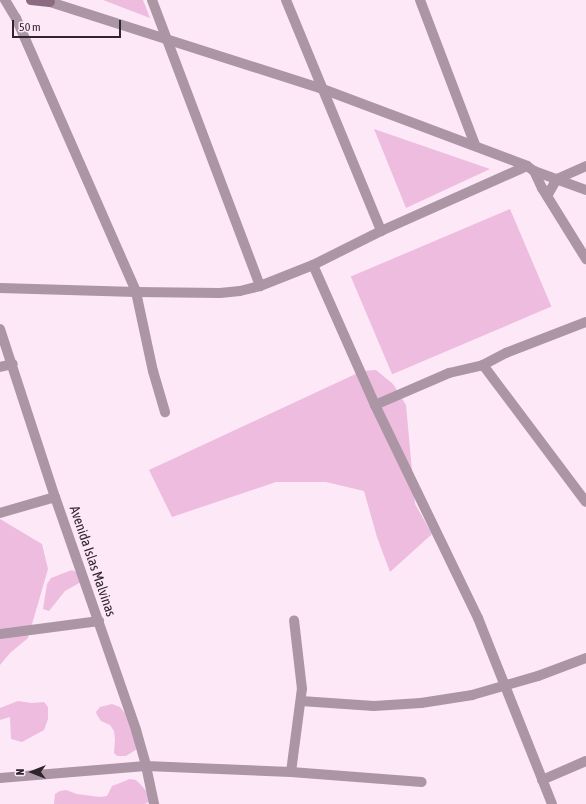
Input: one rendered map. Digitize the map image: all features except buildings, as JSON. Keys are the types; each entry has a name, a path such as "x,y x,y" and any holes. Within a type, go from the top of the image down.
{"main road":[{"path":"32,0 49,1"}],"street":[{"path":"5,0 16,18 136,292 153,371 165,412"},
{"path":"152,0 260,286"},
{"path":"286,0 320,88 380,231"},
{"path":"420,0 475,145"},
{"path":"49,1 320,88 475,145 586,190"},
{"path":"547,196 557,179 586,166"},
{"path":"0,288 136,292 220,293 240,291 260,286 313,265 380,231 530,168"},
{"path":"530,168 586,259"},
{"path":"313,265 375,405 478,618 506,685 516,717 552,804"},
{"path":"375,405 449,373 483,365 506,353 586,322"},
{"name":"Avenida Islas Malvinas","path":"0,329 13,364 55,497 99,621 146,766 154,804"},
{"path":"0,367 13,364"},
{"path":"483,365 586,502"},
{"path":"0,513 55,497"},
{"path":"291,772 302,689 294,620"},
{"path":"0,634 99,621"},
{"path":"301,701 374,706 420,703 472,695 538,676 586,658"},
{"path":"542,780 586,761"},
{"path":"0,778 146,766 291,772 422,782"}],"shaded area":[{"path":"103,0 143,0 150,18"},
{"path":"374,129 490,169 406,208"},
{"path":"510,209 551,307 392,374 351,277"},
{"path":"376,370 393,384 406,405 415,504 432,534 390,572 377,537 364,491 326,482 276,482 172,517 149,470 362,371"},
{"path":"0,519 42,544 48,569 28,638 10,653 0,665"},
{"path":"72,570 76,572 81,582 65,591 49,611 43,609 47,584 51,578"},
{"path":"18,701 31,703 44,702 48,707 48,719 44,730 22,742 11,739 10,717 0,720 0,708"},
{"path":"112,704 120,707 128,717 137,749 126,756 117,756 114,753 114,731 110,725 101,721 96,712 100,707"},
{"path":"130,779 136,780 150,795 149,802 145,804 54,804 55,794 60,791 66,790 77,794 100,797 107,796 112,786"}]}
